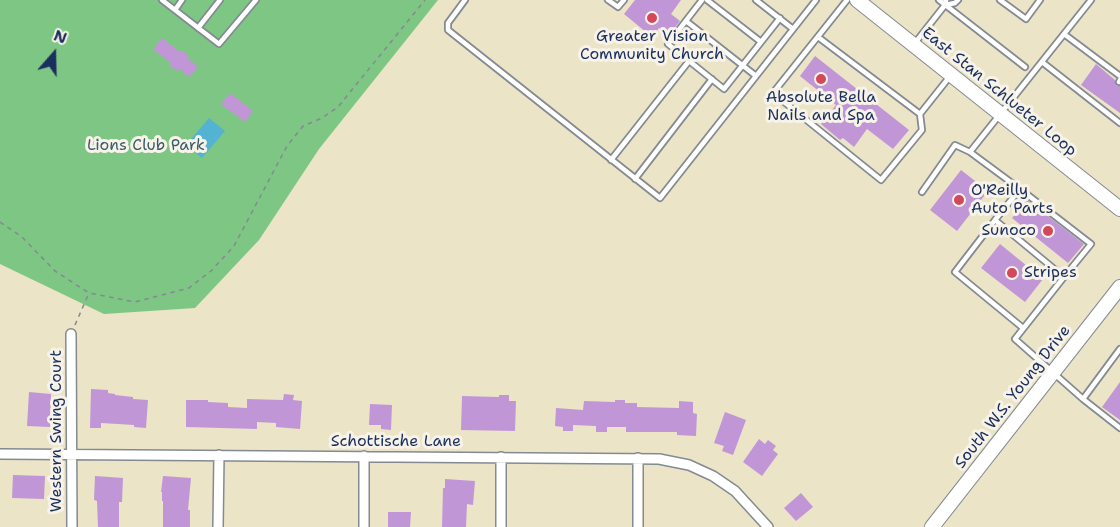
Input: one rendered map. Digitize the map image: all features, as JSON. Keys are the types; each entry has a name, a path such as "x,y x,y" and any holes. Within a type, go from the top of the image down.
{"main road":[{"name":"East Stan Schlueter Loop","path":"857,0 1120,209"},
{"name":"South W.S. Young Drive","path":"932,527 1120,287"}],"street":[{"name":"Western Swing Court","path":"71,334 72,527"},
{"name":"Schottische Lane","path":"0,454 659,459 678,462 713,476 735,491 768,527"},
{"path":"218,527 219,456"},
{"path":"364,456 364,527"},
{"path":"501,457 501,527"},
{"path":"638,458 638,527"}],"lane":[{"path":"162,0 219,44 256,0"},
{"path":"175,10 182,0"},
{"path":"198,28 220,0"},
{"path":"465,0 448,23 448,30 660,198 816,0"},
{"path":"608,0 618,7 624,0"},
{"path":"702,0 668,44 724,88 780,18"},
{"path":"707,0 761,42"},
{"path":"756,0 793,29"},
{"path":"847,0 773,93 881,180 922,130 920,114 951,75"},
{"path":"939,0 955,3 958,0"},
{"path":"1000,0 1026,19 1038,1"},
{"path":"970,152 1091,0"},
{"path":"914,45 945,2"},
{"path":"945,2 1025,68"},
{"path":"686,21 756,76"},
{"path":"1064,34 1120,80"},
{"path":"818,37 920,114"},
{"path":"611,160 689,61"},
{"path":"1042,62 1091,96 1100,107 1120,123"},
{"path":"635,179 712,79"},
{"path":"1100,107 1104,102"},
{"path":"1112,116 1116,110"},
{"path":"922,192 955,145 970,152 1091,243 1015,339 1120,429"},
{"path":"1020,189 955,272 1023,328"},
{"path":"995,220 1064,277"},
{"path":"1083,399 1120,349"},
{"path":"1114,358 1120,362"}],"path":[{"path":"0,222 22,237 55,271 89,293 135,302 189,288 211,271 234,246 287,146 303,126 322,118 338,107 425,0"},
{"path":"71,334 89,293"}],"green space":[{"name":"Lions Club Park","path":"0,0 438,0 319,149 259,240 195,308 104,314 0,264"}],"water":[{"path":"209,118 225,131 202,158 186,145"}],"building":[{"name":"Greater Vision Community Church","path":"635,0 681,0 671,14 680,21 669,35 659,28 652,37 624,14"},
{"path":"162,38 189,56 187,58 198,66 190,77 169,65 171,63 153,49"},
{"path":"815,56 909,130 893,149 867,129 854,147 843,138 840,140 821,124 836,105 800,76"},
{"path":"1096,64 1115,80 1116,85 1120,86 1120,113 1081,85"},
{"path":"230,93 253,111 245,122 221,104"},
{"name":"O'Reilly Auto Parts","path":"961,170 988,191 957,231 930,210"},
{"name":"Sunoco","path":"1027,200 1084,244 1068,263 1012,218"},
{"name":"Stripes","path":"1000,244 1043,279 1025,302 981,268"},
{"path":"1120,382 1120,420 1102,407"},
{"path":"91,389 108,390 108,393 115,395 148,400 146,428 101,423 101,428 90,428"},
{"path":"29,392 51,394 50,427 27,426"},
{"path":"284,394 294,395 293,400 302,401 300,429 276,427 276,423 257,422 257,429 186,427 186,400 208,400 208,402 228,403 228,407 247,408 247,399 283,400"},
{"path":"499,395 509,395 509,401 516,401 515,431 461,430 462,396 499,397"},
{"path":"615,400 637,403 637,407 679,408 679,401 693,402 693,413 697,414 696,436 677,435 677,432 626,432 626,427 607,427 607,432 596,432 596,426 573,425 573,431 563,431 563,427 555,426 556,408 583,410 584,401 615,402"},
{"path":"370,404 392,405 391,430 381,429 381,425 369,425"},
{"path":"725,412 746,420 733,455 722,451 724,446 714,443"},
{"path":"759,439 765,444 768,440 776,446 773,450 778,454 762,476 743,462"},
{"path":"13,475 45,476 44,499 12,498"},
{"path":"95,476 123,478 122,502 119,502 119,527 98,527 97,501 94,500"},
{"path":"163,476 191,478 188,510 190,510 190,527 163,527 161,492"},
{"path":"445,479 475,481 473,505 467,504 466,527 442,527"},
{"path":"801,493 813,507 796,521 784,508"},
{"path":"388,512 411,512 410,527 388,527"}],"place":[{"name":"Greater Vision Community Church","path":"652,18"},
{"name":"Absolute Bella Nails and Spa","path":"821,79"},
{"name":"O'Reilly Auto Parts","path":"959,200"},
{"name":"Sunoco","path":"1048,231"},
{"name":"Stripes","path":"1012,273"}]}
